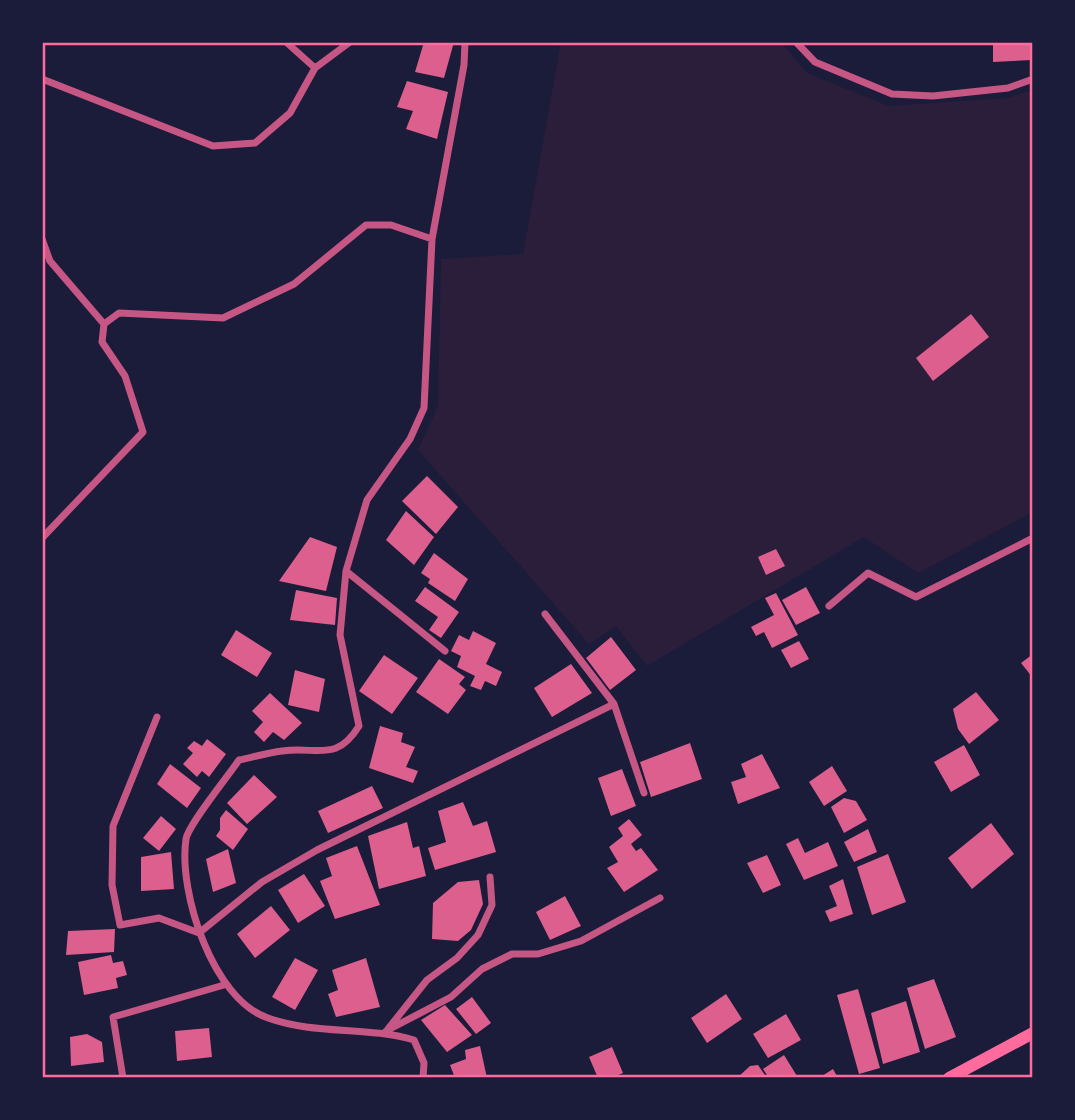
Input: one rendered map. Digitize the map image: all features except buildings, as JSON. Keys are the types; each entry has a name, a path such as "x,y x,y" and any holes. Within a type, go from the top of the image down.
{"highway":[{"path":"948,1078 1033,1033"}],"street":[{"path":"286,42 315,68"},
{"path":"42,79 213,146 256,142 290,113 315,68 350,42"},
{"path":"423,1078 424,1063 414,1040 385,1032 297,1026 264,1017 224,985 199,933 186,865 186,836 239,760 284,750 331,751 348,744 359,726 340,635 346,571 367,500 410,439 424,408 432,239 464,65 465,42"},
{"path":"796,42 815,62 891,94 933,96 1008,88 1033,79"},
{"path":"104,324 119,313 223,318 294,284 366,225 391,225 432,239"},
{"path":"42,239 50,261 104,324 102,342 125,376 143,432 42,538"},
{"path":"829,606 868,573 916,597 1033,538"},
{"path":"346,571 445,651"},
{"path":"545,614 614,704 644,793"},
{"path":"199,933 262,882 317,850 614,704"},
{"path":"157,717 113,826 112,885 120,925 159,918 199,933"},
{"path":"385,1032 426,980 457,958 478,935 492,905 490,877"},
{"path":"385,1032 451,997 492,964 512,954 538,954 581,941 660,898"},
{"path":"123,1078 113,1017 224,985"}],"shaded area":[{"path":"561,42 781,42 807,73 889,106 1007,98 1033,90 1033,512 918,573 864,537 647,666 616,626 589,644 418,450 438,406 441,259 523,254"}]}
